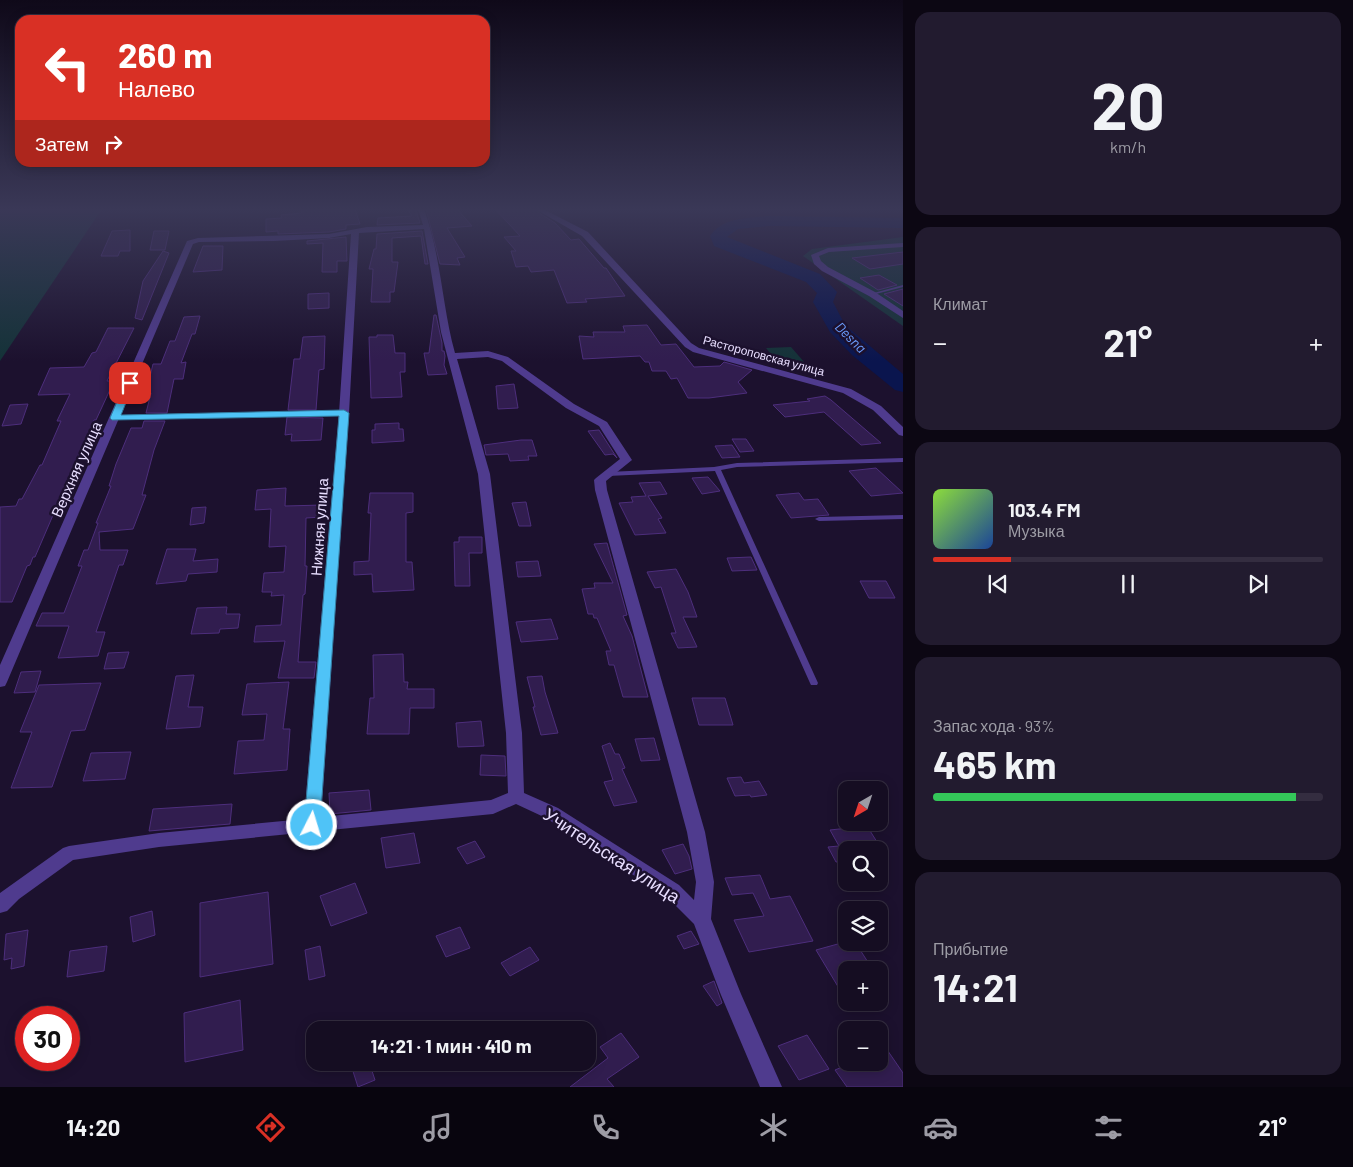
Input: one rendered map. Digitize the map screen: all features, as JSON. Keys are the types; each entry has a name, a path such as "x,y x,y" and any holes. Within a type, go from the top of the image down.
{"street":[{"name":"Верхняя улица","path":"0,682 183,260"},
{"name":"Нижняя улица","path":"312,825 344,413 353,260"},
{"path":"0,905 13,893 69,854 158,840 493,807 516,797 514,733 484,474 445,332 433,260"},
{"name":"Растороповская улица","path":"609,260 688,345 696,350 847,391 877,408 903,433"},
{"path":"817,260 825,269 872,294 903,315"},
{"path":"452,356 488,354 505,359 570,406 603,424 626,460 600,480 601,490 696,832 705,882 702,919"},
{"name":"Учительская улица","path":"516,797 552,813 657,880 673,891 702,919 731,995 770,1087"}],"lane":[{"path":"872,294 903,286"},
{"path":"115,418 344,413"},
{"path":"608,474 717,468 738,465 903,460"},
{"path":"717,468 814,683"},
{"path":"820,519 903,518"}],"green space":[{"path":"0,260 68,260 0,361"},
{"path":"808,260 903,260 903,326"},
{"path":"791,347 805,363 779,364 766,348"}],"building":[{"path":"157,260 166,260 142,320 135,318 143,281"},
{"path":"198,260 222,260 222,270 193,272"},
{"path":"322,260 347,260 337,261 337,272 322,272"},
{"path":"371,260 392,260 392,262 398,262 394,292 390,292 390,302 371,302 373,269 369,269"},
{"path":"439,260 458,260 460,265 440,264"},
{"path":"514,260 597,260 606,268 625,296 585,299 587,302 567,303 554,270 531,272 528,266 516,267"},
{"path":"855,260 903,260 903,264 870,269"},
{"path":"879,275 897,285 878,290 860,278"},
{"path":"903,289 903,306 884,294"},
{"path":"329,293 329,308 308,309 308,294"},
{"path":"434,315 436,315 442,351 444,351 444,365 447,374 428,375 424,353 429,353"},
{"path":"200,316 195,334 192,334 181,363 186,362 183,379 174,379 167,413 146,413 151,393 146,393 153,364 161,364 170,341 175,341 184,317"},
{"path":"647,325 661,345 676,344 694,367 720,366 724,362 752,370 738,382 747,393 709,398 688,398 677,378 671,379 666,371 652,371 649,362 645,362 640,356 583,359 579,336 594,337 593,332 625,332 623,326"},
{"path":"108,328 134,328 107,381 114,381 96,420 94,420 35,557 33,557 30,565 27,566 12,602 0,602 0,507 16,506 19,499 22,499 40,465 42,465 61,421 57,421 70,394 38,395 50,368 84,367 92,353 96,352"},
{"path":"377,335 393,335 395,353 405,353 405,372 400,372 402,397 371,398 369,337 377,337"},
{"path":"325,336 324,369 319,370 316,410 288,410 294,359 300,359 303,337"},
{"path":"514,384 518,408 498,409 496,386"},
{"path":"825,396 881,443 861,445 824,412 785,417 773,405 810,401 807,399"},
{"path":"28,404 21,424 2,426 10,405"},
{"path":"287,417 323,418 321,440 291,441 292,434 285,435"},
{"path":"144,421 165,421 154,450 142,495 146,495 133,529 99,532 100,550 128,550 123,565 119,565 96,632 105,632 98,656 58,658 69,626 36,626 42,613 64,613 82,566 78,566 84,550 88,550 98,523 96,523 111,486 109,486 116,464 131,428 142,428"},
{"path":"399,423 399,429 403,429 404,441 372,443 372,430 375,430 375,424"},
{"path":"599,430 617,458 613,454 605,455 588,431"},
{"path":"732,439 746,439 754,451 740,452"},
{"path":"532,440 537,456 528,456 529,460 510,461 508,454 486,455 484,445"},
{"path":"732,445 740,457 722,458 715,446"},
{"path":"876,468 903,493 871,496 849,471"},
{"path":"708,477 720,491 702,494 692,478"},
{"path":"660,482 667,494 648,496 662,518 658,519 666,533 635,535 619,503 633,502 631,497 646,496 639,483"},
{"path":"286,488 285,506 323,505 322,517 306,518 305,566 307,566 298,662 316,662 314,678 278,678 285,641 254,642 256,626 281,625 284,595 271,596 272,592 262,592 264,573 284,572 286,546 269,547 271,509 255,510 257,490"},
{"path":"370,493 413,493 413,512 406,513 406,562 412,562 414,590 373,592 372,574 354,575 354,562 369,561 371,513 368,513"},
{"path":"799,493 804,500 818,499 829,515 791,518 776,495"},
{"path":"526,502 531,526 519,526 512,503"},
{"path":"206,507 204,523 190,525 192,508"},
{"path":"459,537 482,537 482,553 469,553 470,586 455,586 454,542 459,542"},
{"path":"607,543 627,615 623,616 632,636 648,697 623,697 614,665 609,665 606,651 611,651 597,618 594,618 593,614 588,614 582,589 595,588 594,583 613,583 594,544"},
{"path":"167,549 196,549 193,561 218,559 217,572 188,574 186,581 156,584"},
{"path":"751,557 757,570 732,571 727,558"},
{"path":"538,561 541,576 518,577 516,562"},
{"path":"676,569 688,592 697,617 683,617 697,647 678,648 671,633 676,633 661,587 655,588 647,572"},
{"path":"860,581 886,581 895,598 869,598"},
{"path":"227,607 226,614 240,614 238,628 220,629 219,633 191,634 197,608"},
{"path":"551,619 558,639 521,642 516,622"},
{"path":"129,652 124,668 104,669 108,653"},
{"path":"403,654 404,682 408,682 407,689 434,689 434,708 410,708 409,734 367,734 370,698 374,698 373,655"},
{"path":"41,671 35,692 14,693 21,672"},
{"path":"194,675 188,707 203,707 200,727 166,729 176,676"},
{"path":"542,676 558,733 541,735 533,707 535,707 527,677"},
{"path":"289,682 283,729 290,729 287,770 234,774 238,741 264,740 267,714 242,715 247,684"},
{"path":"101,683 85,730 71,731 52,787 11,788 32,732 20,732 39,685"},
{"path":"692,698 725,698 733,725 699,725"},
{"path":"481,721 484,746 458,747 456,723"},
{"path":"654,738 660,760 641,761 635,739"},
{"path":"610,743 615,754 619,754 625,768 622,769 637,802 614,806 604,782 613,780 602,746"},
{"path":"131,752 125,779 83,781 91,753"},
{"path":"481,755 505,756 506,776 480,775"},
{"path":"741,777 744,783 759,781 767,795 735,796 727,778"},
{"path":"369,790 371,810 330,814 329,793"},
{"path":"232,804 230,824 149,831 153,809"},
{"path":"830,830 870,831 876,841 838,841 838,844"},
{"path":"414,833 420,863 386,868 381,838"},
{"path":"475,841 485,857 467,864 457,848"},
{"path":"683,844 689,856 692,869 675,874 662,850"},
{"path":"838,846 838,862 836,862 828,847"},
{"path":"760,875 770,899 790,896 813,941 749,952 734,920 764,916 753,893 732,895 725,878"},
{"path":"355,883 367,913 331,926 320,896"},
{"path":"268,892 273,964 200,977 200,903"},
{"path":"152,911 155,935 133,942 130,917"},
{"path":"460,927 470,948 446,957 436,936"},
{"path":"28,930 24,966 11,969 12,958 4,960 6,934"},
{"path":"691,931 699,944 684,949 677,936"},
{"path":"838,944 838,951 861,951 867,961 838,961 838,987 816,950"},
{"path":"107,946 104,971 67,977 70,951"},
{"path":"320,946 325,976 309,980 305,950"},
{"path":"530,947 539,960 510,976 501,963"},
{"path":"714,981 722,1003 717,1006 703,986"},
{"path":"240,1000 243,1050 185,1062 184,1013"},
{"path":"621,1033 639,1057 607,1079 614,1087 570,1087 591,1071 596,1071 596,1067 608,1058 600,1047"},
{"path":"807,1035 829,1069 799,1080 778,1046"},
{"path":"888,1051 903,1073 903,1087 847,1087 835,1070 888,1071"},
{"path":"353,1071 372,1071 375,1080 358,1087"}],"waterway":[{"name":"Desna","path":"766,260 813,278 827,292 823,302 837,328 860,350 903,385"}],"route":[{"path":"130,383 115,418 344,413 312,825"}]}
